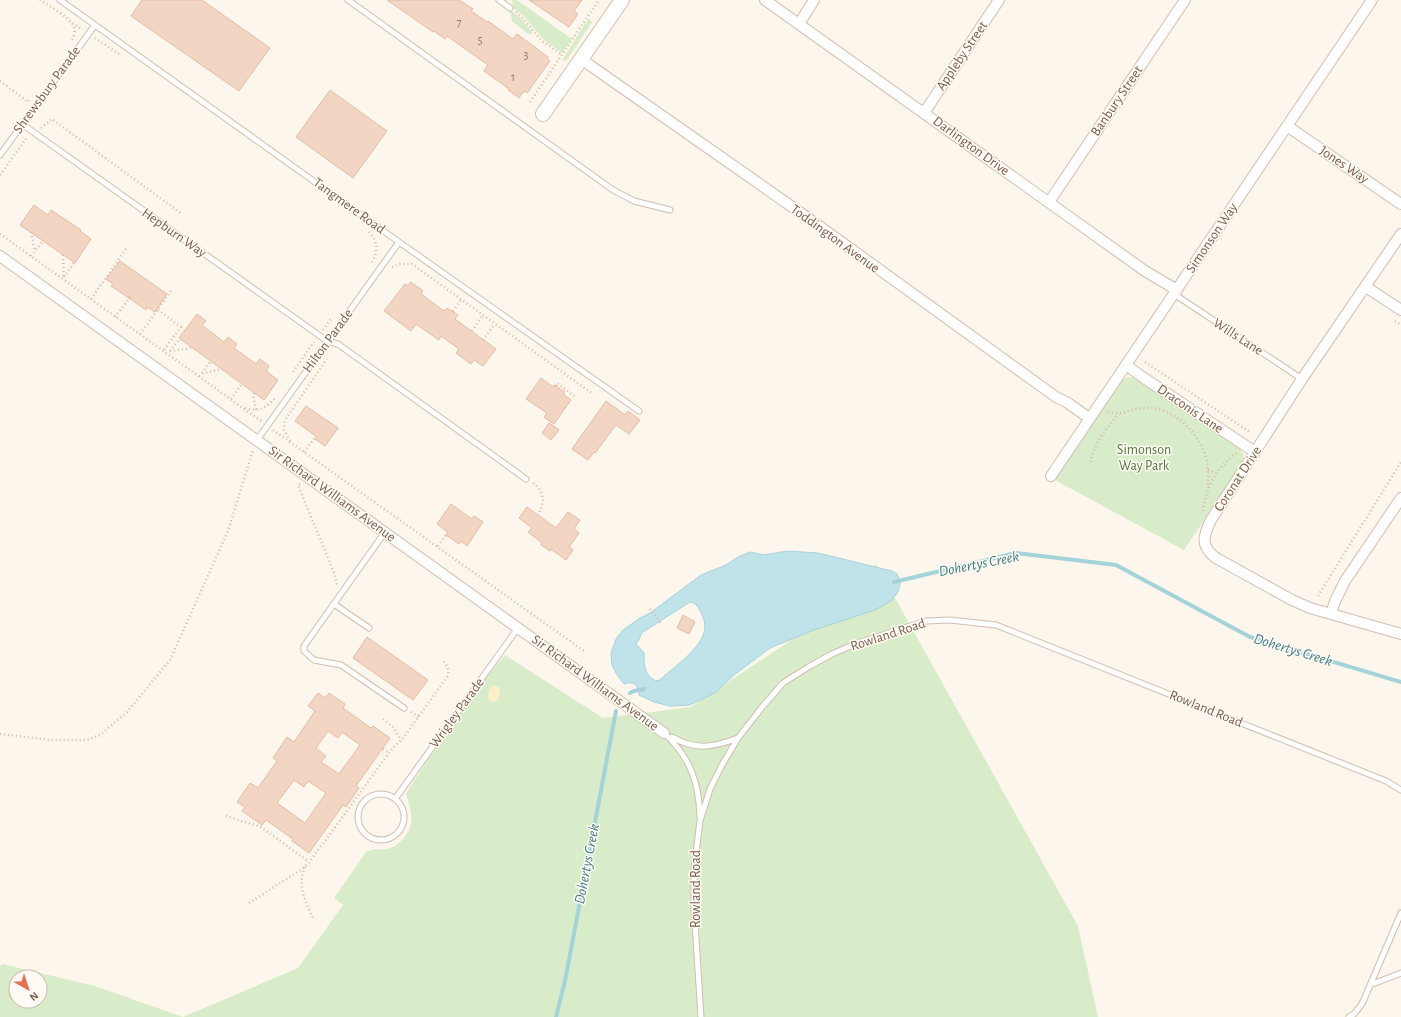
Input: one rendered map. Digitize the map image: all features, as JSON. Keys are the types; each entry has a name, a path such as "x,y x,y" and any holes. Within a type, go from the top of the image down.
{"street":[{"path":"543,114 622,0"},
{"name":"Darlington Drive","path":"766,0 1176,292"},
{"path":"798,24 814,0"},
{"name":"Appleby Street","path":"924,113 999,0"},
{"name":"Banbury Street","path":"1049,202 1185,0"},
{"name":"Simonson Way","path":"1051,476 1372,0"},
{"name":"Toddington Avenue","path":"581,59 808,218 1056,397 1068,403 1089,418"},
{"name":"Jones Way","path":"1287,126 1401,204"},
{"name":"Coronat Drive","path":"1401,234 1302,379 1206,529 1204,540 1211,554 1216,558 1292,600 1310,608 1401,634"},
{"name":"Sir Richard Williams Avenue","path":"0,256 664,732"},
{"path":"1366,287 1401,310"},
{"name":"Draconis Lane","path":"1126,365 1256,452"},
{"path":"1331,614 1335,601 1346,581 1401,498"}],"lane":[{"name":"Tangmere Road","path":"60,0 639,411"},
{"path":"348,0 613,190 634,201 670,210"},
{"path":"499,0 510,8"},
{"name":"Shrewsbury Parade","path":"0,155 95,25"},
{"name":"Hepburn Way","path":"22,124 319,336 327,341 338,344"},
{"name":"Hilton Parade","path":"257,440 399,242"},
{"name":"Wills Lane","path":"1176,292 1302,379"},
{"path":"338,344 526,479"},
{"path":"385,532 304,646 304,650 306,654 314,660 342,665 404,708"},
{"path":"334,604 369,628"},
{"name":"Rowland Road","path":"701,1017 694,906 694,869 700,821 710,789 722,765 738,738 783,683 810,666 855,644 895,630 926,621 950,620 996,625 1386,782 1401,790"},
{"name":"Wrigley Parade","path":"395,799 518,627"},
{"path":"664,732 678,740 701,746 717,746 738,738"},
{"path":"664,732 675,743 694,775 699,799 700,821"},
{"path":"380,794 388,795 395,799 400,804 404,819 398,832 393,837 378,841 364,834 360,828 358,812 366,799 373,795 380,794"},
{"path":"1349,1017 1354,1014 1362,1004 1401,913"},
{"path":"1370,985 1401,973"}],"path":[{"path":"40,0 120,56"},
{"path":"530,102 599,0"},
{"path":"510,8 521,16 541,40 562,54"},
{"path":"69,21 75,31 69,45"},
{"path":"0,81 28,102 33,95"},
{"path":"364,228 373,237 377,245 374,260 369,266"},
{"path":"31,232 35,252"},
{"path":"0,234 584,651"},
{"path":"31,256 43,241"},
{"path":"90,299 126,249"},
{"path":"63,255 63,278"},
{"path":"63,278 74,263"},
{"path":"391,268 399,264 412,264 593,394"},
{"path":"140,334 171,291"},
{"path":"115,317 131,296"},
{"path":"453,312 461,300"},
{"path":"158,310 181,327 163,351"},
{"path":"289,378 335,314"},
{"path":"472,331 483,315"},
{"path":"483,340 495,324"},
{"path":"168,354 180,338"},
{"path":"290,442 284,430 285,420 338,344"},
{"path":"170,351 186,349 191,346"},
{"path":"199,376 211,361"},
{"path":"1145,362 1251,433"},
{"path":"199,376 222,369"},
{"path":"556,386 557,383 577,398"},
{"path":"231,399 242,384"},
{"path":"254,393 253,395 256,410"},
{"path":"243,408 252,411 266,407 276,396"},
{"path":"1098,405 1107,412 1119,414 1136,409 1151,408 1174,416 1189,429 1200,443 1204,452 1208,470 1208,488"},
{"path":"1091,462 1092,453 1101,437 1119,414"},
{"path":"304,452 316,436"},
{"path":"0,734 51,740 87,740 100,735 127,712 170,660 228,531 257,440"},
{"path":"316,460 298,486 334,573 340,595"},
{"path":"1318,596 1401,462"},
{"path":"1208,470 1216,472"},
{"path":"526,479 538,487 542,493 544,499 543,507 538,515"},
{"path":"438,546 446,536"},
{"path":"650,609 661,623"},
{"path":"249,903 309,862 389,753 401,740 447,678 449,672 448,667 442,660"},
{"path":"383,719 393,727 401,740"},
{"path":"383,749 389,753"},
{"path":"226,816 261,827 309,862"},
{"path":"305,866 301,875 301,885 304,900 313,918"}],"green space":[{"path":"512,0 517,0 572,39 562,53 544,40 523,15 512,7"},
{"path":"510,10 521,18 533,33 528,34 512,21 511,14 508,11"},
{"path":"589,18 592,22 566,61 562,60"},
{"name":"Simonson Way Park","path":"1128,377 1136,378 1238,447 1243,453 1244,461 1184,550 1055,480 1119,384 1122,380"},
{"path":"876,564 1078,926 1098,1017 183,1017 298,968 343,905 334,898 366,852 391,848 398,844 406,835 411,824 411,812 406,793 476,688 505,655 603,718 691,707 799,635"},
{"path":"2,964 23,969 8,969 8,1009 48,1009 48,975 95,986 183,1017 0,1017 0,967"}],"sand":[{"path":"495,685 500,688 499,697 496,702 491,702 488,698 489,692 490,688"}],"water":[{"path":"787,551 818,553 892,571 897,574 900,584 898,592 891,601 875,610 814,630 770,648 734,675 716,692 690,705 670,706 654,702 639,695 637,687 633,683 624,684 612,665 611,653 616,639 623,630 650,613 701,575 726,565 738,557 750,552 764,555","holes":["690,602 698,607 702,615 705,625 704,634 699,643 684,659 660,680 656,681 647,673 644,653 636,644 643,632"]}],"building":[{"path":"142,0 202,0 270,48 239,91 131,16"},
{"path":"387,0 459,0 473,9 471,11 513,39 517,34 548,57 547,59 550,61 527,93 524,91 519,98 484,71 488,65 447,36 445,39 434,31 433,32"},
{"path":"529,0 582,0 574,11 578,14 569,27"},
{"path":"330,90 387,131 353,178 296,137"},
{"path":"34,205 48,215 51,210 81,230 80,231 91,239 75,263 20,225"},
{"path":"120,261 167,294 155,312 147,307 146,310 111,286 113,284 106,279"},
{"path":"411,282 423,291 421,294 444,311 447,308 458,315 455,319 496,349 483,366 474,360 471,364 456,353 459,349 441,336 439,340 416,324 411,331 384,311 405,284 408,286"},
{"path":"197,314 206,321 202,325 224,342 228,337 237,344 234,348 256,364 260,359 269,366 266,371 278,380 264,400 179,338"},
{"path":"541,378 553,387 554,385 565,392 563,394 571,400 554,424 544,417 547,413 526,399"},
{"path":"606,401 625,415 628,411 640,420 629,434 616,425 588,460 572,449"},
{"path":"306,406 338,428 325,446 315,439 317,437 295,421"},
{"path":"549,423 559,430 551,440 542,433"},
{"path":"451,504 472,519 474,516 483,522 467,546 461,541 459,544 446,535 448,532 437,524"},
{"path":"527,507 556,528 568,512 580,520 574,529 579,533 569,547 573,550 566,560 551,549 550,551 541,545 542,543 528,532 532,528 519,518"},
{"path":"683,615 695,622 689,634 677,628"},
{"path":"367,637 428,680 413,700 353,658"},
{"path":"318,693 325,698 329,693 345,704 343,708 371,728 373,726 390,738 356,786 359,788 346,807 343,805 309,853 292,841 293,839 266,820 262,825 242,811 245,807 237,802 250,783 258,788 277,761 273,758 287,737 294,742 315,711 308,706","holes":["328,731 338,738 342,732 360,745 339,774 321,762 326,756 316,748","294,780 304,787 308,781 326,793 305,823 277,803"]}],"waterway":[{"name":"Dohertys Creek","path":"894,582 1016,553 1116,565 1250,637 1401,682"},
{"name":"Dohertys Creek","path":"630,693 644,689"},
{"name":"Dohertys Creek","path":"556,1017 565,981 616,711"}]}
